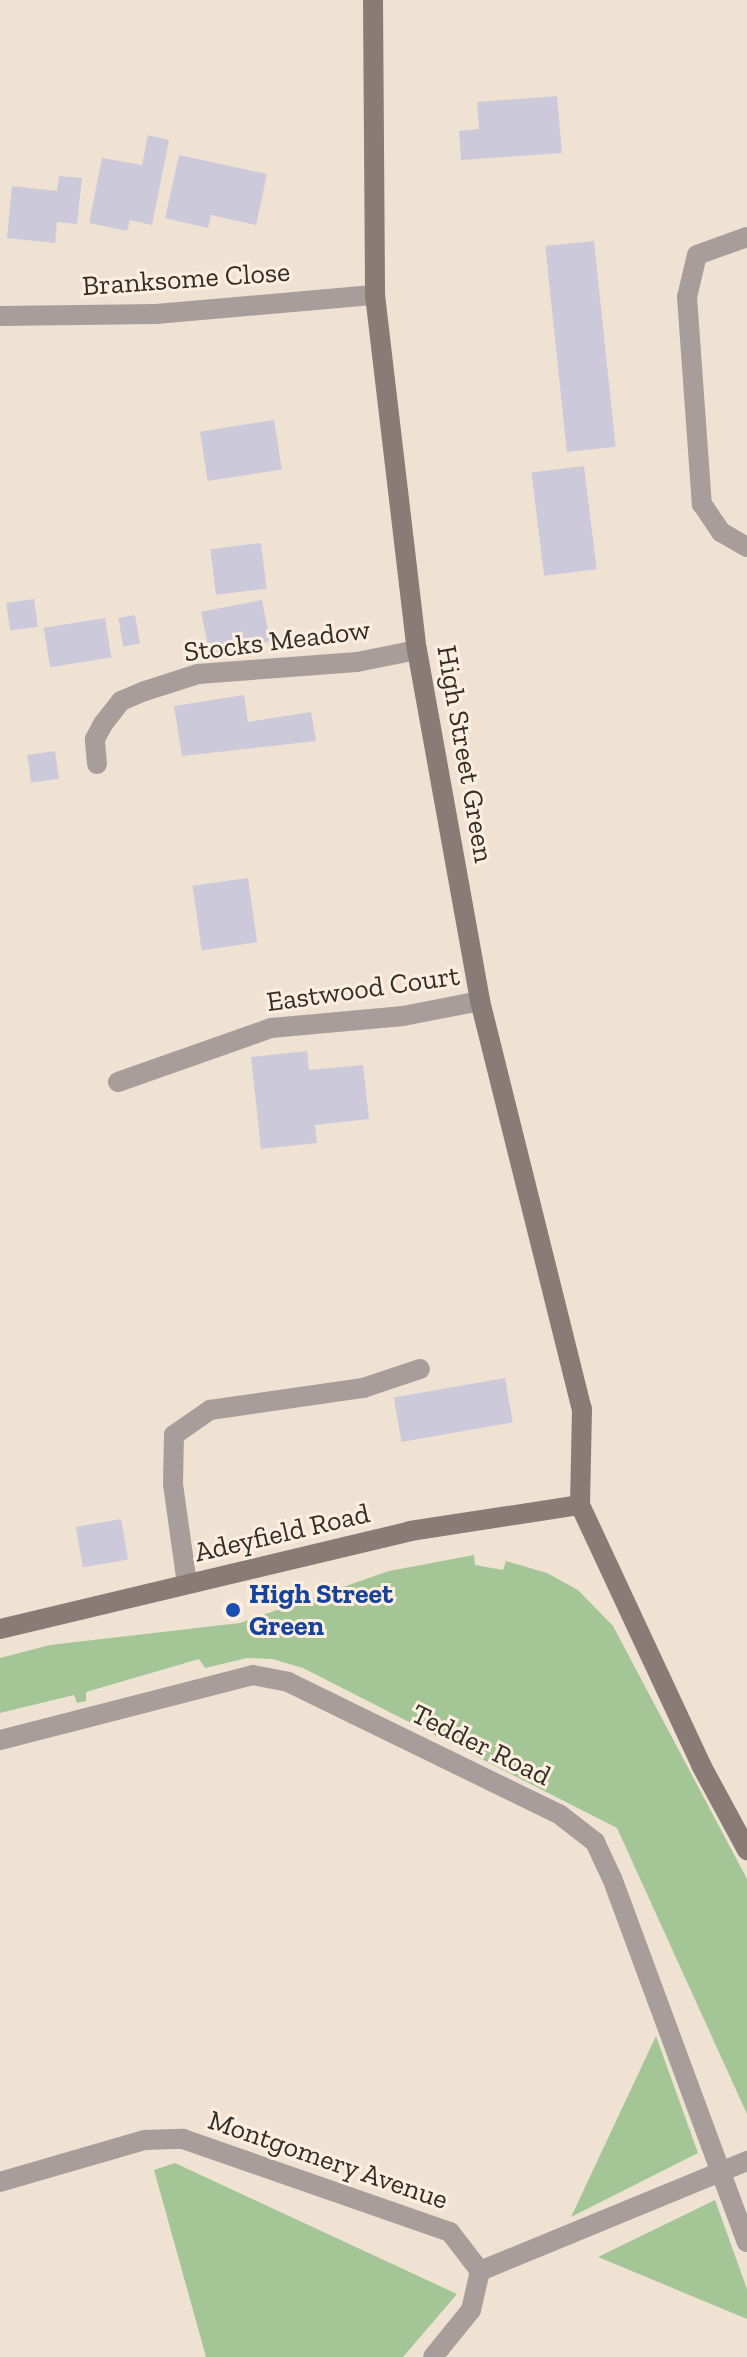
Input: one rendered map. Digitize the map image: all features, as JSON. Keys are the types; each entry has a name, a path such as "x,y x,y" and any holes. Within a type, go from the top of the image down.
{"street":[{"name":"High Street Green","path":"373,0 375,295 417,650 480,1001 582,1409 580,1505"},
{"path":"747,237 697,255 687,297 702,504 721,532 747,547"},
{"name":"Branksome Close","path":"0,316 156,314 375,295"},
{"name":"Stocks Meadow","path":"97,764 95,739 103,724 121,701 145,691 198,674 357,662 417,650"},
{"name":"Eastwood Court","path":"118,1082 271,1028 403,1016 480,1001"},
{"path":"187,1584 173,1485 174,1435 210,1410 363,1388 420,1369"},
{"path":"580,1505 701,1765 747,1850"},
{"name":"Adeyfield Road","path":"0,1629 410,1531 580,1505"},
{"name":"Tedder Road","path":"0,1740 253,1675 288,1682 559,1814 595,1842 612,1878 747,2242"},
{"name":"Montgomery Avenue","path":"0,2182 145,2140 183,2139 450,2232 480,2271"},
{"path":"433,2357 471,2310 480,2271 747,2161"}],"green space":[{"path":"474,1555 475,1565 503,1570 506,1561 547,1573 578,1590 613,1626 747,1879 747,2114 617,1828 303,1668 272,1659 247,1658 205,1668 199,1659 86,1692 86,1701 77,1703 74,1695 0,1713 0,1658 50,1645 240,1623 389,1571"},
{"path":"656,2036 698,2153 571,2217"},
{"path":"175,2163 457,2294 403,2357 206,2357 154,2170"},
{"path":"715,2200 747,2289 747,2319 598,2257"}],"building":[{"path":"557,96 562,153 461,160 459,131 479,129 477,102"},
{"path":"148,135 169,140 152,225 130,220 127,231 89,223 102,158 142,165"},
{"path":"179,155 267,174 256,225 211,215 208,228 165,218"},
{"path":"59,176 82,178 77,224 57,222 55,243 7,238 12,186 57,191"},
{"path":"594,241 616,447 567,452 545,246"},
{"path":"274,420 282,469 208,481 200,432"},
{"path":"584,466 597,569 544,576 531,472"},
{"path":"261,543 267,589 216,595 210,549"},
{"path":"34,599 38,627 10,631 6,603"},
{"path":"262,600 270,641 209,653 201,612"},
{"path":"135,615 140,644 123,647 118,618"},
{"path":"105,618 111,658 50,667 44,628"},
{"path":"244,695 248,722 311,712 316,741 182,756 174,706"},
{"path":"55,751 59,779 31,783 27,755"},
{"path":"248,878 257,942 202,950 193,886"},
{"path":"307,1051 309,1070 363,1065 369,1119 315,1125 317,1143 261,1149 251,1057"},
{"path":"505,1378 513,1422 402,1442 394,1398"},
{"path":"121,1519 128,1559 83,1567 76,1527"}],"place":[{"name":"High Street Green","path":"233,1610"}]}
